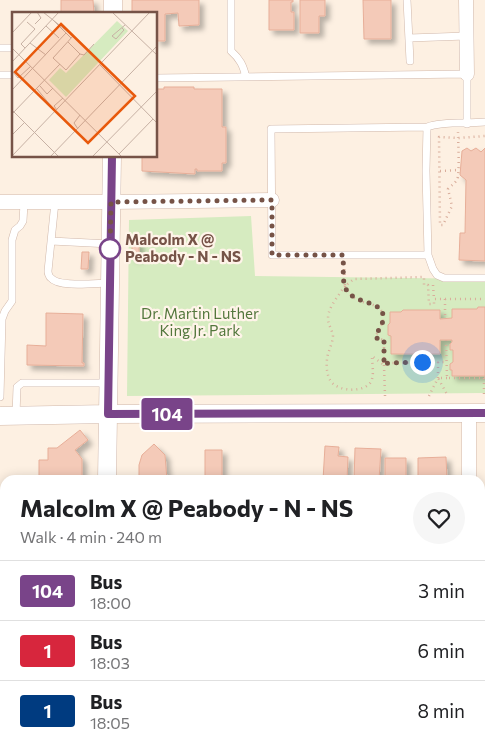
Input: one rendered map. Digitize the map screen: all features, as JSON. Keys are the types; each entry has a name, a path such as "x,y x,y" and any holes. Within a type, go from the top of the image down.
{"street":[{"path":"466,0 467,74"},
{"path":"107,475 112,158"},
{"path":"0,202 272,200"},
{"path":"8,416 477,413 470,475"}],"lane":[{"path":"231,0 230,51 243,65 246,77"},
{"path":"407,0 410,61"},
{"path":"409,38 466,36"},
{"path":"158,78 467,74 467,124"},
{"path":"428,255 272,255 271,129 427,127 437,124 485,122"},
{"path":"427,127 428,255 433,270 437,275 444,278 485,278"},
{"path":"56,202 48,271 50,278 56,282 71,284 110,283"},
{"path":"0,397 2,319 12,301 12,240 15,230 23,221 24,203"},
{"path":"51,241 110,244"},
{"path":"8,416 17,387 26,382 108,383"}],"path":[{"path":"458,124 458,138 458,170 457,180 448,189 452,206 442,225 440,225 439,137 458,138 485,136"},
{"path":"426,171 458,170"},
{"path":"343,255 344,286 356,300 371,303 378,307 382,313 383,320 376,338 384,340 384,396"},
{"path":"384,365 372,356 372,380 368,386 348,390 338,388 330,380 327,368 333,335 328,324 329,313 344,286 354,279 424,277 424,285 428,285 429,304 434,304 433,270"},
{"path":"434,300 485,299"},
{"path":"445,300 446,319"},
{"path":"446,340 447,378"},
{"path":"429,396 438,378 438,362"},
{"path":"384,365 388,363 446,362"},
{"path":"438,378 484,378 484,395"},
{"path":"438,378 448,396"}],"green space":[{"name":"Dr. Martin Luther King Jr. Park","path":"251,216 255,276 485,279 485,393 127,396 129,220"}],"building":[{"path":"61,0 93,0 94,12 61,12"},
{"path":"132,0 199,0 199,25 179,26 178,13 165,14 165,41 158,41 158,12 132,12"},
{"path":"269,0 293,0 291,2 291,12 294,12 294,30 269,30"},
{"path":"300,0 325,0 325,16 319,16 319,33 300,33"},
{"path":"363,0 391,0 391,39 364,39"},
{"path":"164,87 194,87 194,89 222,89 222,127 226,127 226,163 222,163 222,171 197,171 195,169 195,174 142,171 142,158 158,158 158,89 164,89"},
{"path":"467,148 471,151 476,148 481,152 485,148 485,261 459,260 460,233 465,233 466,180 460,175 462,151"},
{"path":"132,241 139,241 139,257 132,257"},
{"path":"82,252 89,252 88,269 81,269"},
{"path":"478,307 485,307 485,376 452,376 450,364 453,362 453,350 450,350 450,344 452,340 440,340 440,354 391,354 391,336 388,335 390,312 440,310 440,319 452,318 452,309 477,309"},
{"path":"46,313 83,314 82,363 84,363 84,366 27,365 27,345 46,346"},
{"path":"80,430 88,440 75,450 82,459 82,475 39,475 39,460 48,460 48,448 57,448"},
{"path":"154,444 165,455 167,475 139,475 142,455"},
{"path":"325,446 339,447 338,456 348,457 347,475 323,475"},
{"path":"355,448 381,449 379,475 354,475"},
{"path":"205,450 222,450 222,475 205,475"},
{"path":"446,457 447,475 418,475 418,458"},
{"path":"385,458 406,458 406,475 385,475"}],"bus line":[{"name":"104","path":"112,158 108,414 485,413"}],"place":[{"name":"Malcolm X @ Peabody - N - NS","path":"110,249"}],"route":[{"path":"110,249 111,202 272,200 272,255 343,255 344,286 356,300 371,303 378,307 382,313 383,320 376,338 384,340 384,365 388,363 422,362"}]}
